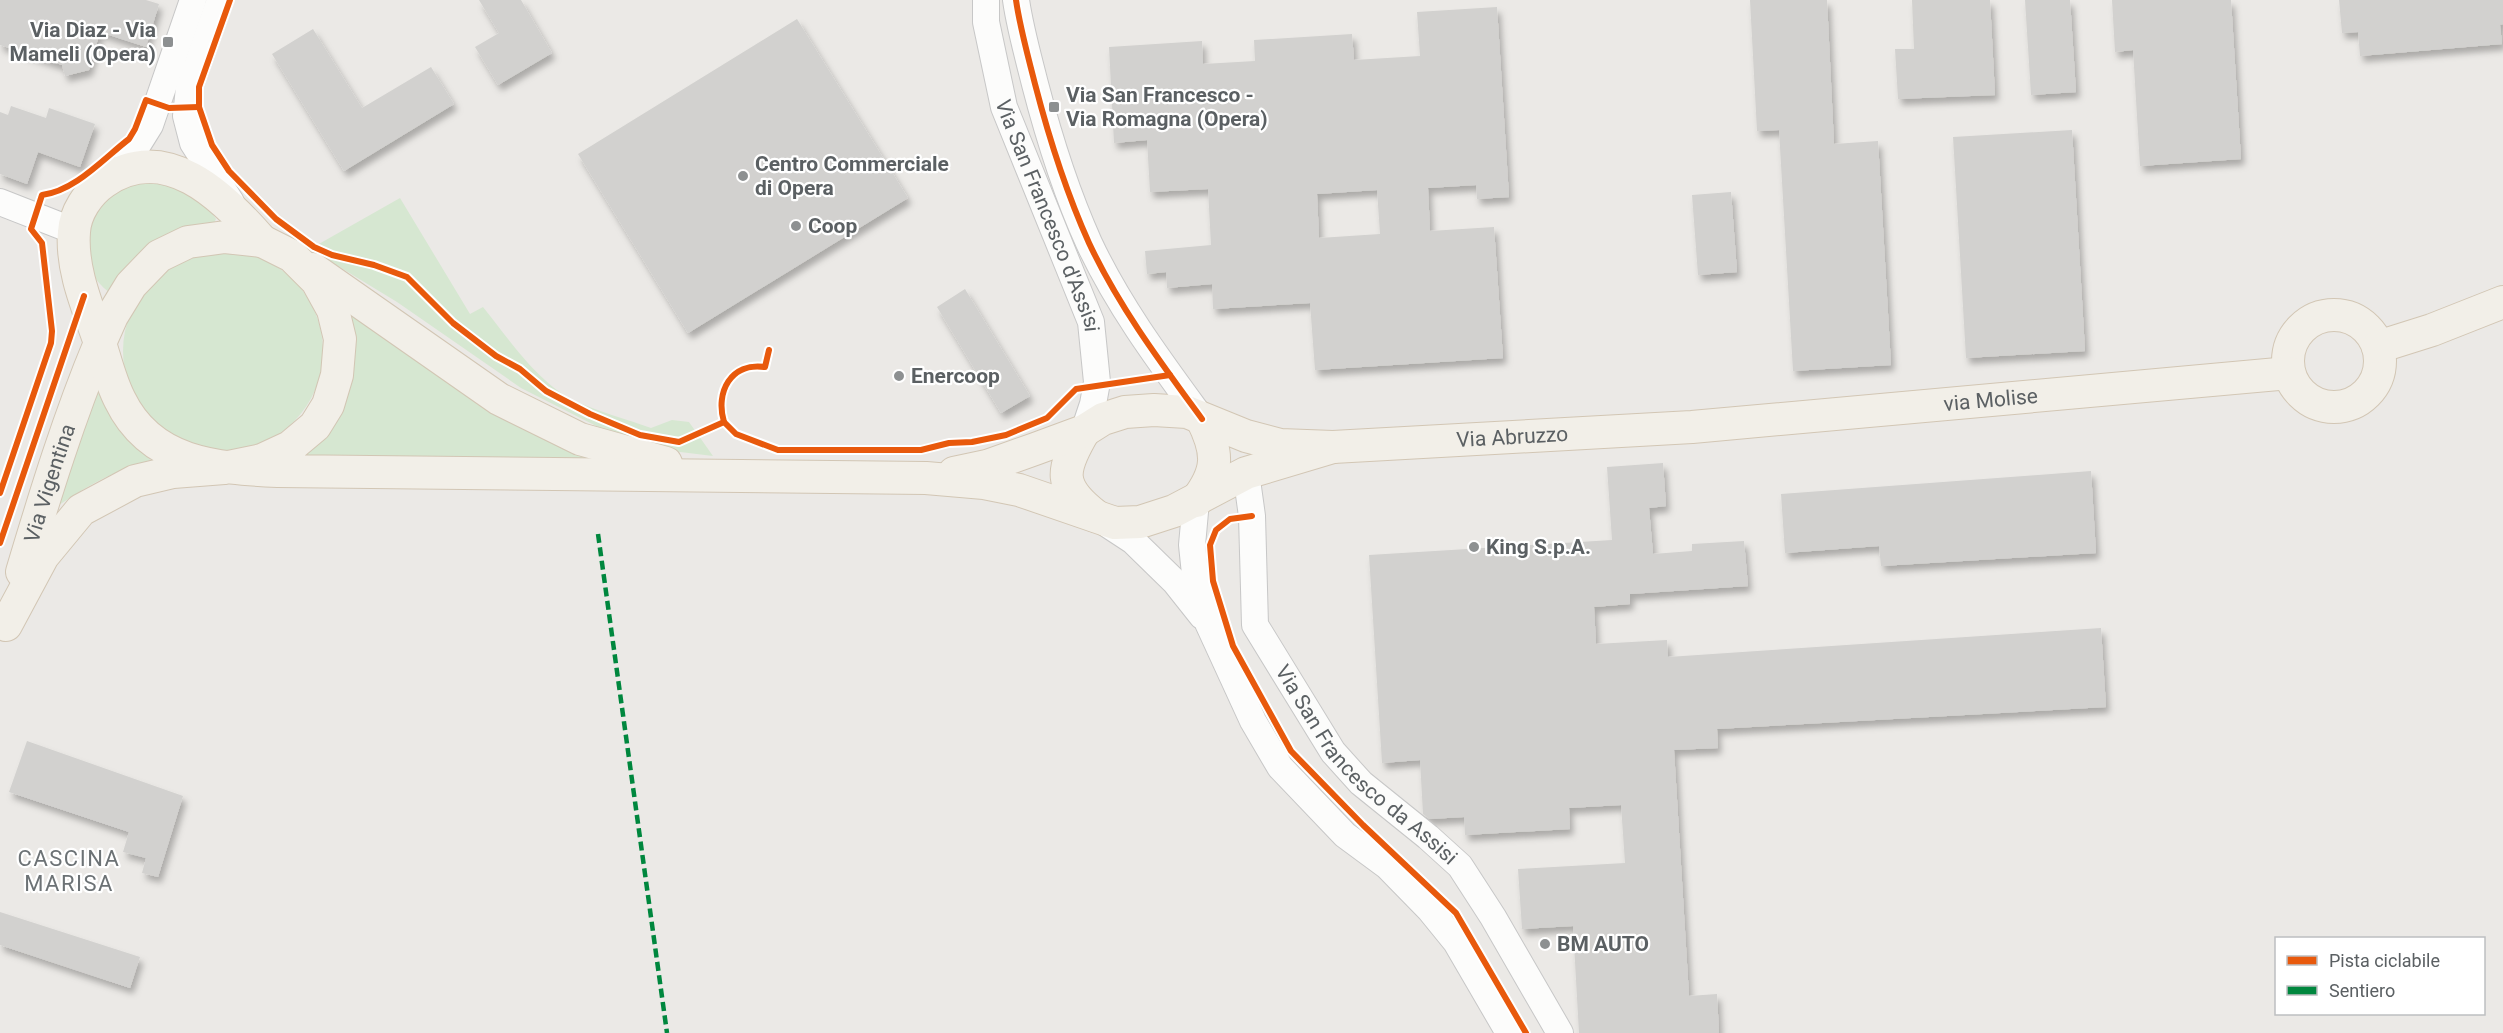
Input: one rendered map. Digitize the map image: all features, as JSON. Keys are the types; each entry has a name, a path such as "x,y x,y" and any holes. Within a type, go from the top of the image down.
{"main road":[{"path":"707,475 580,439 499,399 334,282 292,256 262,241 237,212 187,174 152,167 122,170 101,184 83,203 74,231 75,264 120,401 144,435 179,456 224,468 278,471 926,478 984,483 1019,490 1115,523 1140,522 1174,512 1196,501 1210,483 1216,459 1211,438 1202,419 1188,412 1154,410 1125,412 1103,419 1084,431 987,466 926,478"},
{"name":"Via Vigentina","path":"3,634 39,514 100,344 112,316 131,285 159,256 188,242 225,237 262,241"},
{"path":"224,468 262,460 290,447 315,426 328,405 337,375 340,339 333,310 318,281 292,256"},
{"path":"2378,347 2432,330 2503,302"},
{"path":"2338,315 2351,318 2372,334 2378,347 2380,361 2378,375 2371,388 2360,398 2347,405 2333,407 2318,404 2306,397 2295,386 2289,373 2288,358 2291,343 2300,330 2312,320 2324,316 2338,315"},
{"name":"via Molise","path":"1692,428 2289,373"},
{"name":"Via Abruzzo","path":"1202,419 1246,436 1280,445 1333,447 1692,428"},
{"path":"1084,431 1066,465 1067,483 1079,503 1095,516"},
{"name":"Via Abruzzo","path":"1196,501 1246,473 1333,447"},
{"name":"Via Vigentina","path":"3,634 43,556 81,510 135,481 173,472 224,468"}],"street":[{"path":"122,170 150,125 193,0"},
{"path":"220,0 189,88 186,116 193,143 237,212"},
{"name":"Via San Francesco d'Assisi","path":"986,0 986,22 1004,107 1091,322 1097,382 1094,404 1084,431"},
{"name":"Via San Francesco d'Assisi","path":"1016,0 1045,119 1064,183 1090,244 1112,286 1146,341 1202,419"},
{"path":"0,202 74,231"},
{"name":"Via San Francesco da Assisi","path":"1246,473 1252,516 1255,625 1333,752 1361,783 1428,837 1460,867 1493,917 1560,1033"},
{"path":"1196,501 1192,546 1195,574 1208,623 1253,721 1280,767 1345,835 1387,866 1430,910 1456,942 1509,1033"},
{"path":"1095,516 1133,541 1175,582 1208,623"}],"green space":[{"path":"166,180 210,210 216,219 214,223 153,245 129,263 109,292 97,281 90,268 87,253 92,223 99,209 108,196 124,185"},
{"path":"400,198 470,314 483,307 525,360 550,384 577,402 651,428 672,420 689,422 713,456 664,450 628,442 521,388 397,302 310,249"},
{"path":"213,251 233,251 270,262 287,273 301,287 316,313 323,341 319,380 312,398 301,415 287,429 270,440 252,447 233,451 213,451 176,440 159,429 145,415 134,398 127,380 123,361 123,341 134,304 145,287 159,273 176,262 194,255"},
{"path":"345,306 611,462 291,459 315,442"},
{"path":"94,388 121,429 154,463 113,474 53,509"}],"building":[{"path":"0,0 146,0 159,4 146,47 100,32 89,70 65,76 62,65 0,45"},
{"path":"479,0 521,0 552,53 498,85 475,47 499,33"},
{"path":"1750,0 1827,0 1834,144 1878,141 1891,365 1793,371 1779,130 1757,131"},
{"path":"1912,0 1990,0 1995,95 1898,99 1895,49 1914,49"},
{"path":"2025,0 2070,0 2076,92 2031,95"},
{"path":"2112,0 2231,0 2241,159 2140,166 2133,50 2115,52"},
{"path":"2339,0 2503,0 2503,24 2500,25 2502,44 2360,56 2358,32 2342,33"},
{"path":"1497,7 1509,197 1477,199 1476,185 1428,188 1430,231 1494,227 1503,358 1315,370 1310,303 1213,309 1212,284 1167,288 1166,272 1147,274 1145,251 1211,245 1208,189 1150,192 1147,140 1114,143 1109,47 1202,41 1203,64 1255,61 1254,40 1352,34 1354,60 1420,56 1417,12","holes":["1377,190 1380,234 1319,238 1317,194"]},
{"name":"Centro Commerciale di Opera","path":"797,19 908,198 688,333 578,154"},
{"path":"313,29 362,108 431,67 454,104 344,171 272,54"},
{"path":"11,106 46,118 49,108 95,124 80,167 38,152 27,184 0,174 0,112 8,115"},
{"path":"2072,130 2085,351 1966,358 1953,137"},
{"path":"1731,192 1737,272 1698,275 1692,195"},
{"path":"965,289 1030,396 1001,413 937,307"},
{"path":"1663,463 1666,506 1649,508 1653,554 1692,551 1692,544 1744,541 1748,586 1630,594 1630,604 1594,607 1596,644 1667,640 1668,657 2101,628 2106,707 1717,729 1718,748 1674,750 1689,996 1717,994 1719,1033 1579,1033 1573,926 1522,929 1518,869 1625,863 1621,805 1569,808 1570,829 1465,835 1464,817 1430,819 1423,814 1420,760 1382,763 1369,555 1612,540 1607,467"},
{"path":"2091,471 2096,553 1881,566 1879,546 1785,553 1781,494"},
{"path":"27,741 183,796 158,877 142,873 146,858 123,852 129,832 9,792"},
{"path":"0,912 140,957 130,988 0,945"}],"marked path":[{"path":"598,534 667,1033"}],"cycle path":[{"path":"230,0 199,87 199,107 212,145 229,171 276,219 314,247 332,255 374,265 407,277 453,323 496,356 520,369 546,391 590,414 640,435 679,442 724,422 722,400 728,381 743,369 765,367 769,350"},
{"path":"1016,0 1024,42 1046,124 1065,185 1089,243 1127,312 1202,419"},
{"path":"0,493 51,343 52,331 42,243 31,229 42,195 77,181 129,139 146,100 169,108 199,107"},
{"path":"0,543 84,296"},
{"path":"724,422 736,434 778,450 921,450 949,443 972,442 1006,435 1047,418 1076,389 1170,375"},
{"path":"1252,516 1230,519 1216,530 1210,545 1213,581 1233,646 1291,751 1363,825 1456,913 1526,1033"}],"place":[{"name":"Via Diaz - Via Mameli (Opera)","path":"168,42"},
{"name":"Via San Francesco - Via Romagna (Opera)","path":"1054,107"},
{"name":"Centro Commerciale di Opera","path":"743,176"},
{"name":"Coop","path":"796,226"},
{"name":"Enercoop","path":"899,376"},
{"name":"King S.p.A.","path":"1474,547"},
{"name":"BM AUTO","path":"1545,944"}],"district":[{"name":"CASCINA MARISA","path":"69,870"}]}
